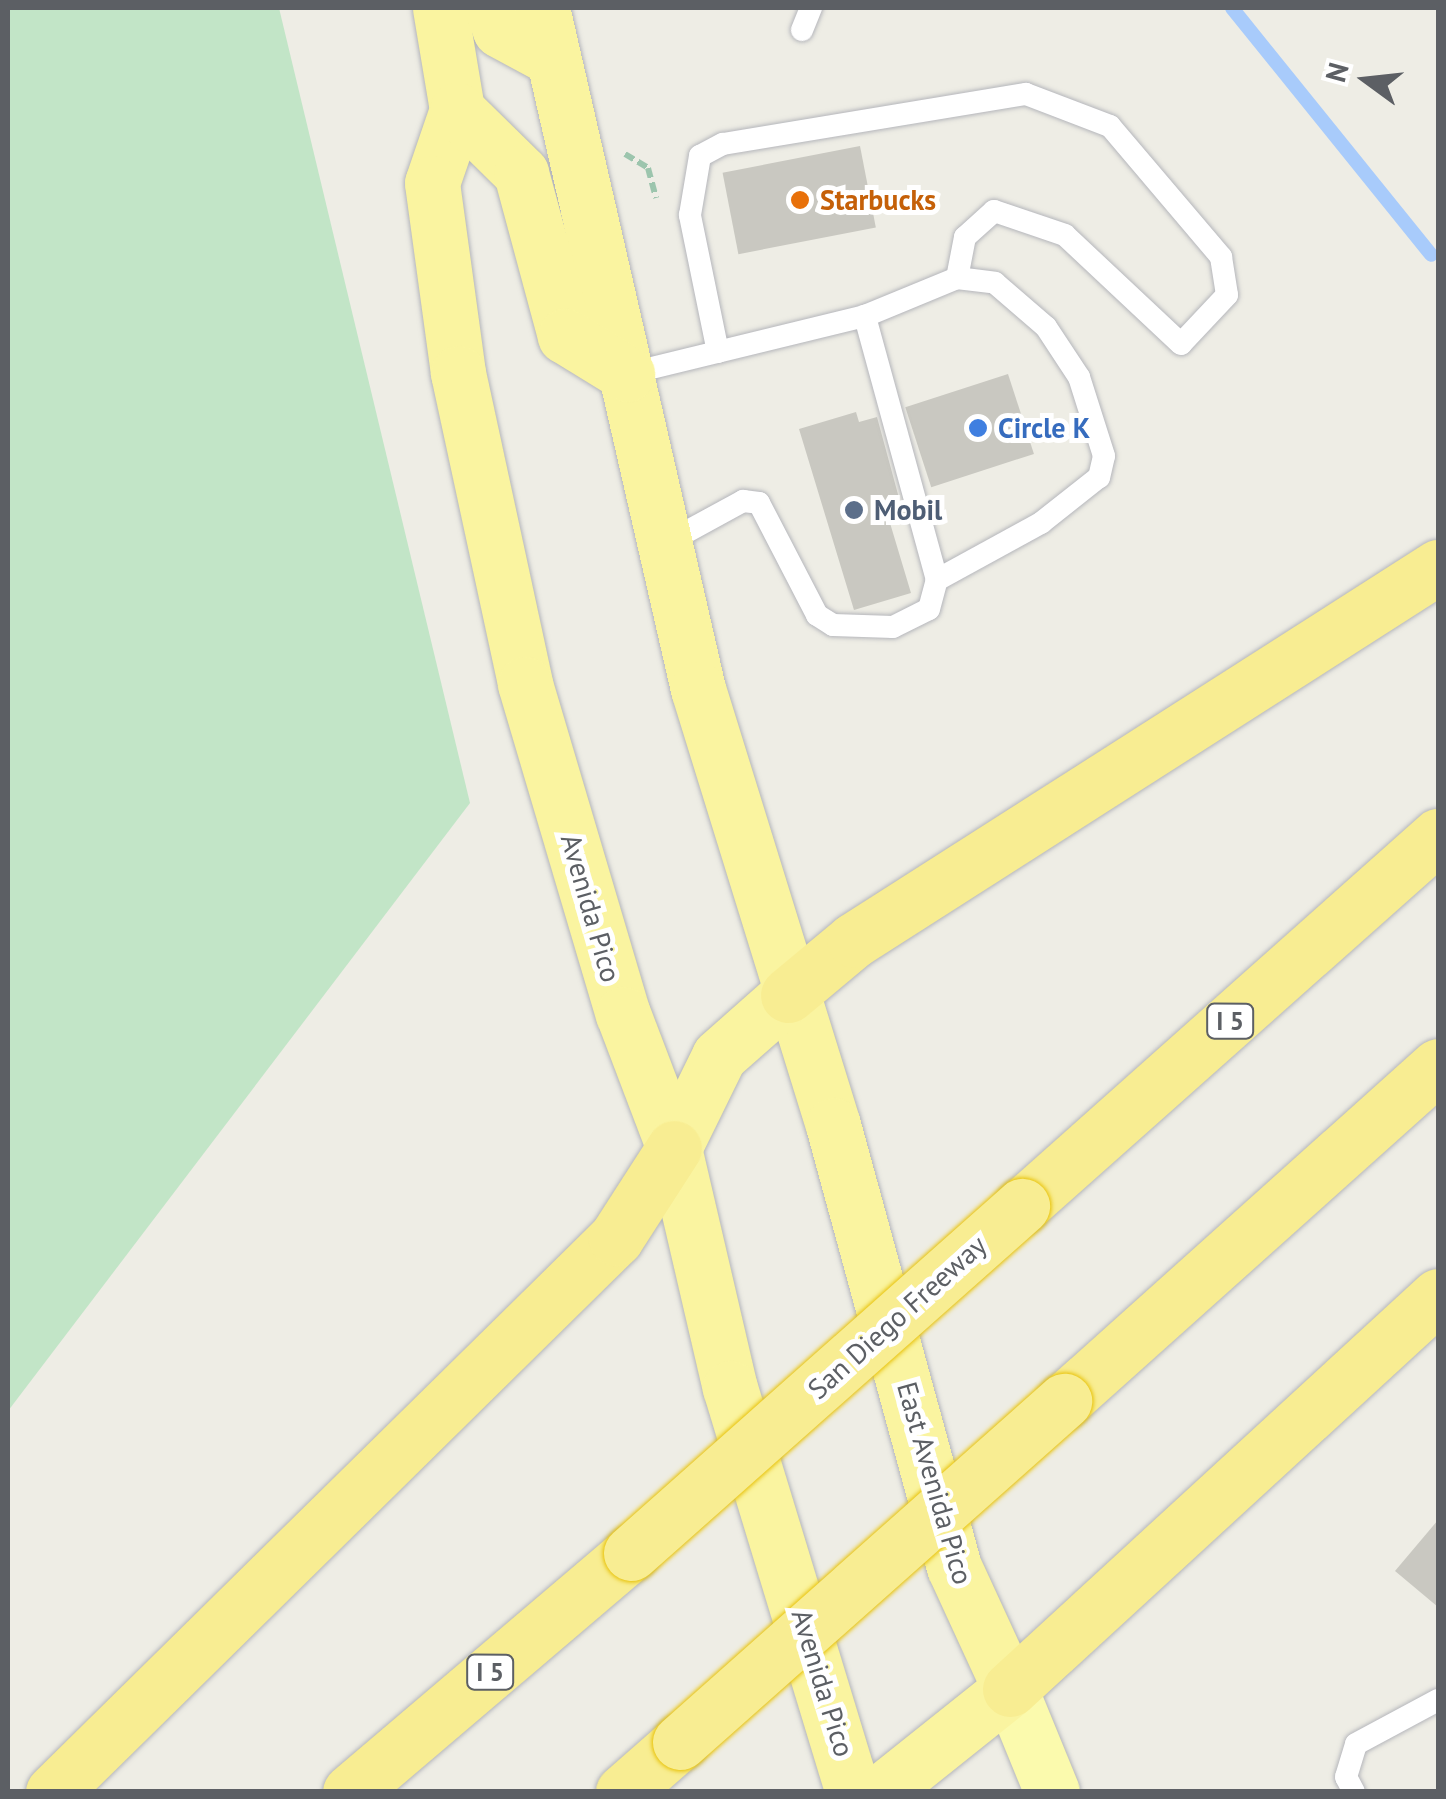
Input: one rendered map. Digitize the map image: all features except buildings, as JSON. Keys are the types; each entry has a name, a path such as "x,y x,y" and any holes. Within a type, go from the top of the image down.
{"highway":[{"name":"Avenida Pico","path":"440,8 456,110 432,183 458,373 525,684 623,1014 674,1148 730,1388 853,1792"},
{"path":"492,8 500,30 546,32 666,544 788,995"},
{"path":"456,110 521,173 566,336 627,374"},
{"path":"53,1792 616,1238 674,1148 719,1056 854,940 1438,566"},
{"name":"San Diego Freeway","path":"350,1792 630,1553 1438,836"},
{"name":"East Avenida Pico","path":"788,995 954,1566 1010,1689"},
{"path":"623,1792 1438,1066"},
{"path":"881,1792 1010,1689 1438,1296"}],"main road":[{"name":"East Avenida Pico","path":"1010,1689 1052,1792"}],"lane":[{"path":"802,30 811,8"},
{"path":"718,352 690,214 700,156 723,144 1026,94 1110,126 1221,257 1226,295 1181,344 1066,236 1016,214 994,211 965,237 957,278"},
{"path":"627,374 866,316 957,278 995,283 1046,327 1079,377 1104,456 1099,477 1041,523 938,580"},
{"path":"666,544 743,501 759,503 817,615 854,631 893,627 929,609 938,580 866,316"},
{"path":"1354,1792 1346,1778 1356,1744 1438,1700"}],"path":[{"path":"606,148 648,168 658,209 690,214"}],"green space":[{"path":"8,8 279,8 470,803 8,1411"}],"waterway":[{"path":"1232,8 1431,255"}],"place":[{"name":"Starbucks","path":"800,200"},
{"name":"Circle K","path":"978,428"},
{"name":"Mobil","path":"854,510"}]}
